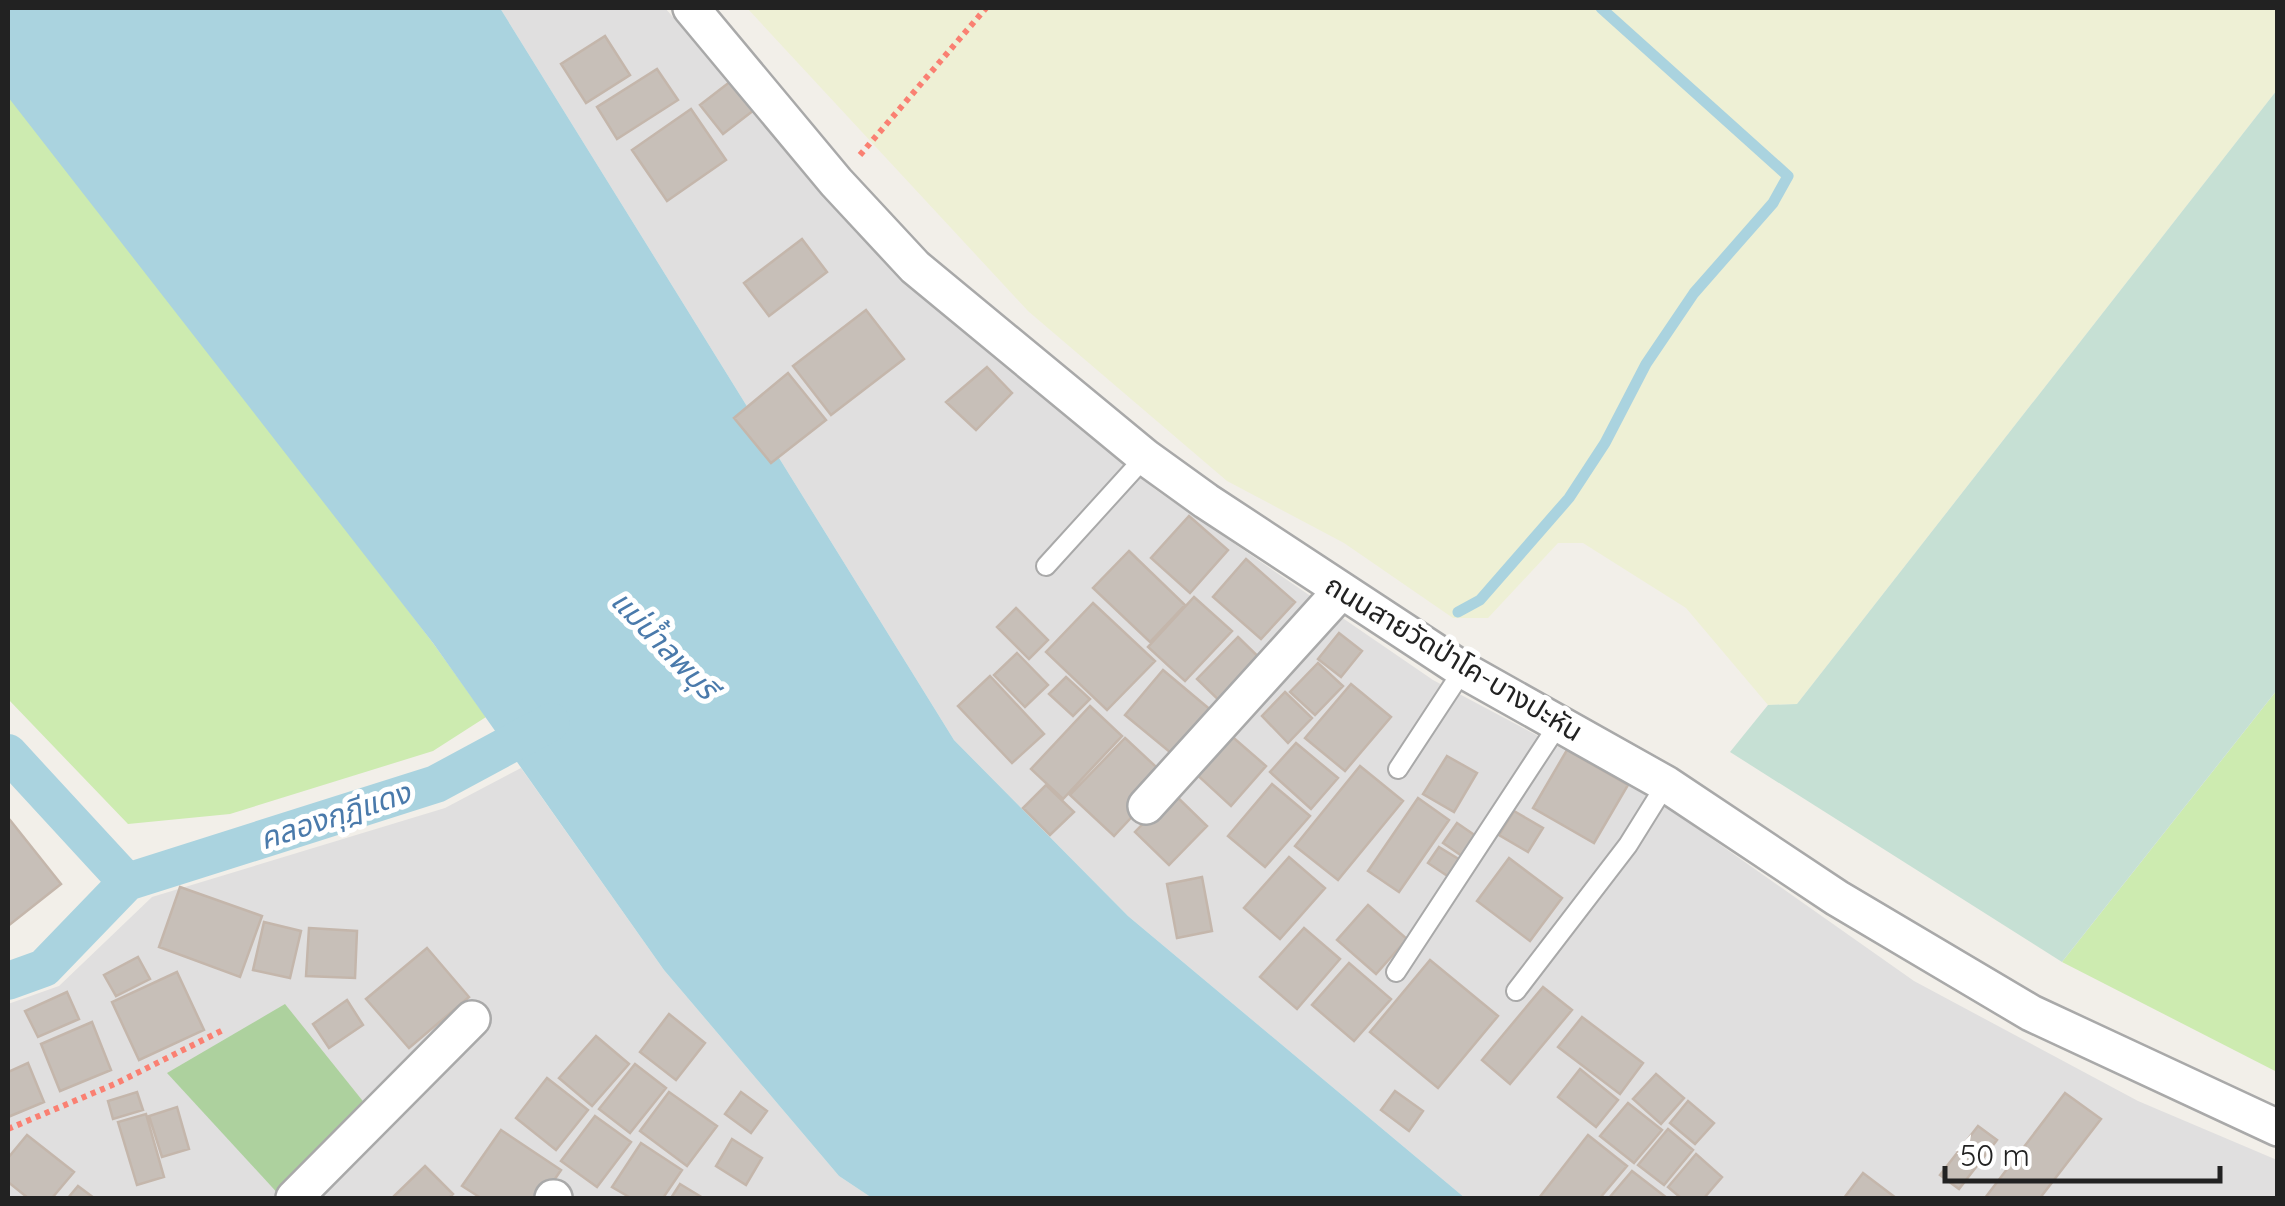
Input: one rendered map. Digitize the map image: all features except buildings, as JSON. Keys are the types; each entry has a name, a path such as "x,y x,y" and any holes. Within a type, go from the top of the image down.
{"street":[{"name":"ถนนสายวัดป่าโค-บางปะหัน","path":"691,8 836,182 916,267 1144,457 1340,592 1463,670 1666,784 1836,898 2031,1013 2278,1128"},
{"path":"1146,806 1340,592"},
{"path":"294,1198 472,1020"}],"lane":[{"path":"1046,566 1144,457"},
{"path":"1398,769 1463,670"},
{"path":"1396,972 1560,722"},
{"path":"1516,991 1628,845 1666,784"}],"path":[{"path":"836,182 986,8"},
{"path":"8,1130 117,1083 223,1030"}],"shaded area":[{"path":"500,8 665,8 781,140 960,325 1156,490 1433,680 1651,796 1914,981 2138,1101 2277,1160 2277,1198 1465,1198 1128,916 954,740"},
{"path":"521,768 664,970 839,1176 872,1198 8,1198 8,1004 59,986 152,897 445,808"}],"green space":[{"path":"747,8 2277,8 2277,90 1797,704 1768,705 1686,608 1583,543 1558,543 1488,618 1453,618 1344,543 1227,481 1028,311"},
{"path":"8,86 486,717 433,751 230,814 128,824 8,699"},
{"path":"2277,90 2277,690 2062,962 1730,752 1768,705 1797,704"},
{"path":"2277,690 2277,1072 2062,962"},
{"path":"285,1004 366,1105 282,1198 167,1073"}],"water":[{"name":"แม่น้ำลพบุรี","path":"8,8 500,8 954,740 1128,916 1465,1198 872,1198 839,1176 664,970 433,643 8,97"}],"waterway":[{"path":"1458,612 1480,600 1569,498 1605,443 1646,364 1694,293 1773,203 1788,176 1601,8"},
{"name":"คลองกุฎีแดง","path":"8,981 44,968 127,882 436,784 551,722"},
{"path":"8,753 127,882"}]}
